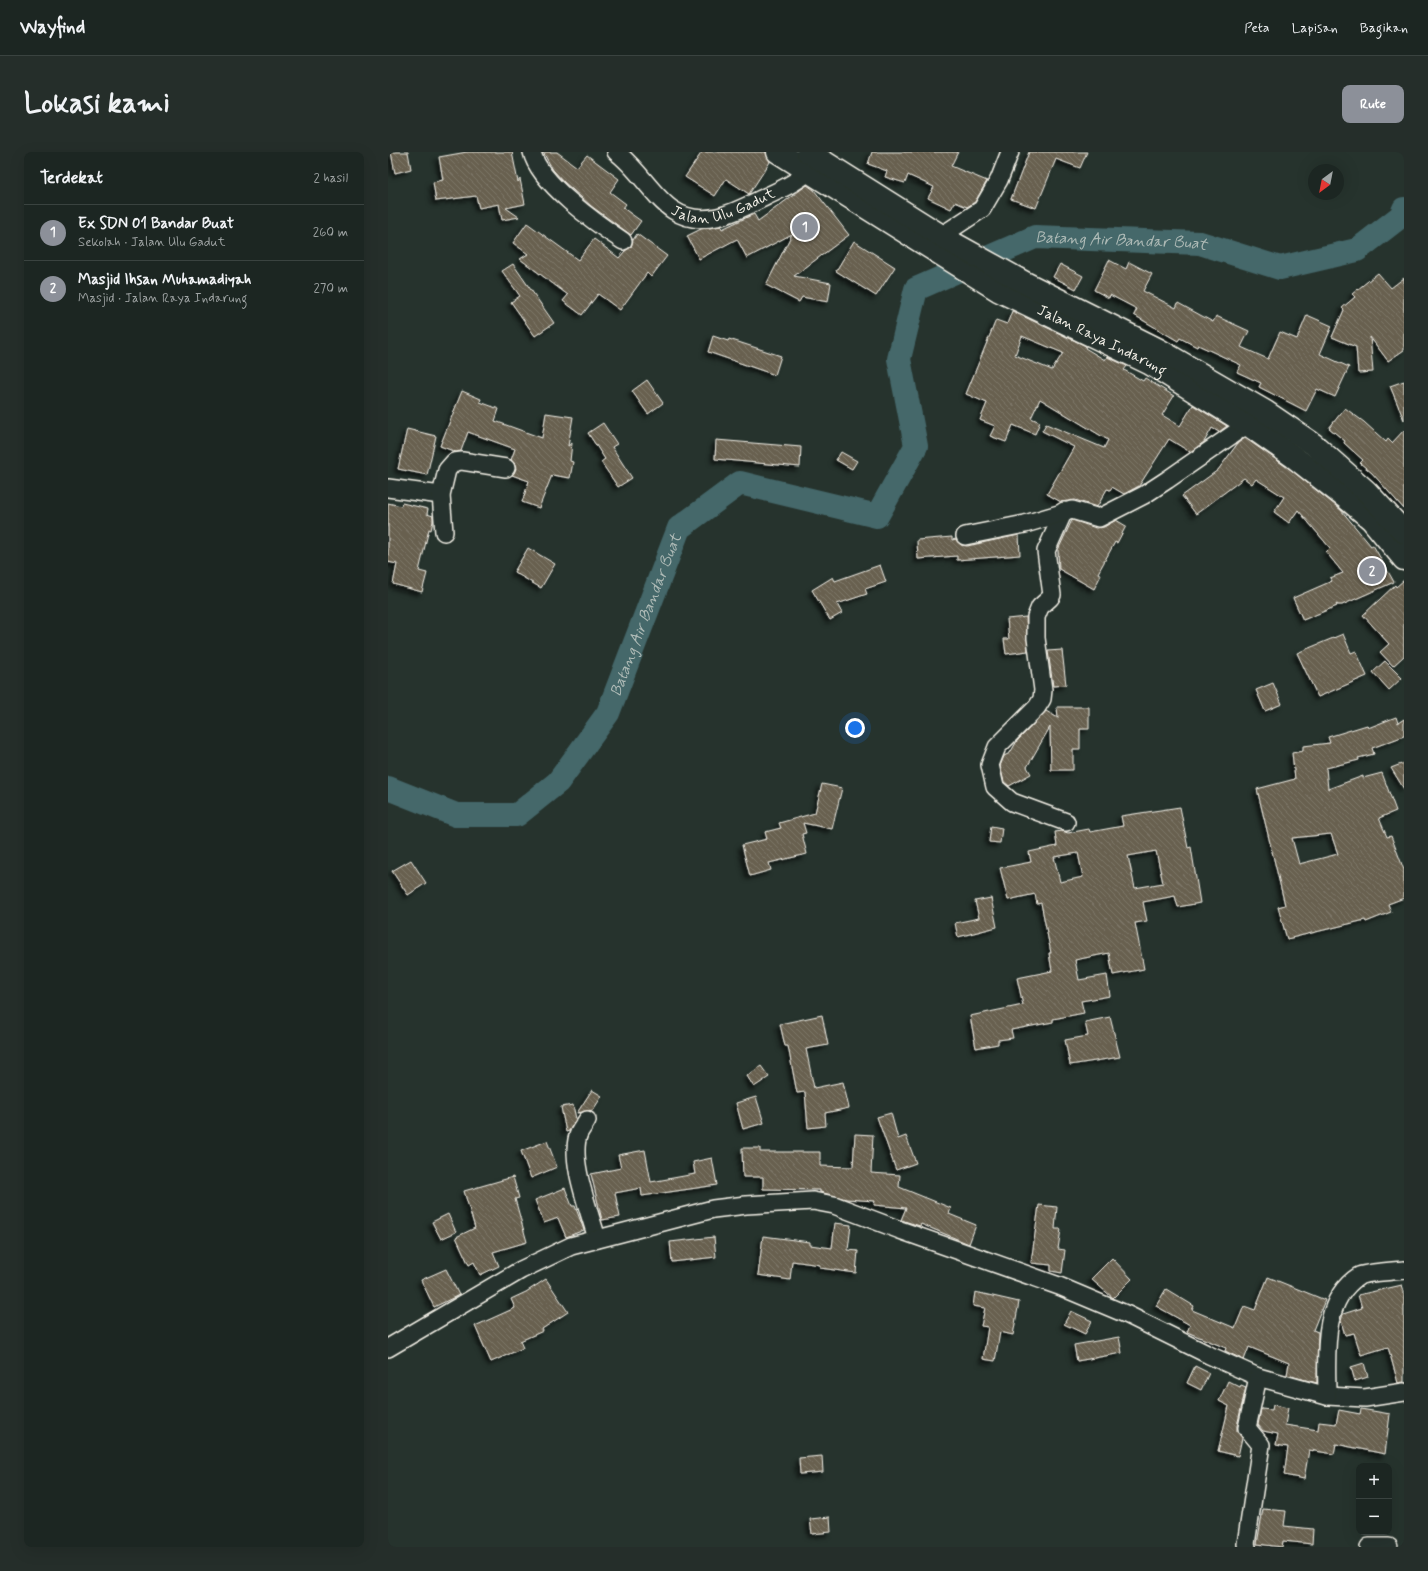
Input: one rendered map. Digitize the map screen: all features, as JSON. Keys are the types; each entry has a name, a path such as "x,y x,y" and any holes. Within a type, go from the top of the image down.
{"highway":[{"name":"Jalan Raya Indarung","path":"778,152 812,162 942,243 1159,350 1266,412 1313,444 1366,491 1404,532"},
{"name":"Jalan Raya Indarung","path":"942,243 998,290 1149,363 1246,424 1294,457 1372,520 1404,559"}],"street":[{"path":"532,152 550,183 596,224 623,241"},
{"name":"Jalan Ulu Gadut","path":"616,152 639,173 666,205 678,213 693,219 703,219 737,212 786,188 812,162"},
{"path":"942,243 982,209 1000,180 1010,152"},
{"path":"965,536 1025,524 1064,511 1078,511 1099,518 1144,495 1246,424 1266,412"},
{"path":"444,532 441,495 447,470 454,462 462,461 506,468"},
{"path":"388,488 441,495"},
{"path":"1064,511 1046,551 1052,595 1040,607 1036,617 1036,638 1043,690 1042,699 1031,713 997,747 990,764 995,787 1012,802 1066,822"},
{"path":"587,1120 579,1133 576,1144 576,1161 597,1239"},
{"path":"388,1348 521,1270 570,1246 713,1210 746,1205 813,1201 834,1205 1059,1286 1128,1315 1209,1355 1258,1377 1327,1396 1365,1398 1404,1392"},
{"path":"1327,1396 1327,1338 1332,1312 1343,1291 1360,1276 1404,1270"},
{"path":"1247,1547 1247,1536 1261,1445 1247,1428 1258,1377"},
{"path":"1369,1547 1389,1547"}],"building":[{"path":"391,152 408,152 411,169 395,173"},
{"path":"467,152 512,152 518,182 520,179 525,204 506,208 519,217 502,220 499,204 479,208 476,196 436,201 433,182 443,180 439,157"},
{"path":"543,152 557,152 577,167 587,155 619,179 610,192 626,204 623,208 641,221 631,235 591,206 564,182 553,170"},
{"path":"702,152 766,152 770,162 749,194 726,179 715,196 685,177"},
{"path":"872,152 958,152 951,166 987,181 975,202 967,207 955,202 951,209 928,198 934,187 908,175 905,183 885,177 887,171 868,164"},
{"path":"1029,152 1087,152 1080,168 1056,159 1036,208 1011,199"},
{"path":"807,185 814,190 849,235 794,276 831,283 828,302 802,297 799,302 766,285 792,234 747,258 737,239 699,259 687,236 701,229 721,226 722,229 754,214 758,221"},
{"path":"527,223 578,260 594,239 619,258 631,247 637,234 667,256 651,277 647,273 620,310 598,294 582,315 563,301 568,295 520,259 528,254 513,243"},
{"path":"854,241 895,267 876,296 836,271"},
{"path":"1109,260 1126,269 1129,262 1152,274 1143,291 1176,308 1178,303 1213,322 1216,316 1249,331 1241,347 1268,359 1280,332 1297,339 1307,315 1332,326 1320,354 1349,367 1335,397 1317,389 1306,411 1259,387 1261,383 1237,372 1241,365 1198,345 1197,347 1180,338 1178,341 1134,315 1137,309 1110,295 1109,298 1094,290"},
{"path":"513,264 554,323 535,336 511,302 520,296 502,271"},
{"path":"1060,264 1083,276 1076,289 1053,277"},
{"path":"1378,273 1391,288 1404,278 1404,350 1388,361 1370,337 1373,372 1358,373 1356,347 1332,337 1344,310 1342,308 1355,297 1352,294"},
{"path":"1012,311 1086,346 1085,348 1105,360 1107,357 1127,366 1124,370 1143,381 1145,378 1174,396 1162,415 1180,426 1193,405 1227,426 1219,432 1212,428 1204,442 1190,452 1169,439 1139,486 1124,494 1112,487 1110,490 1107,489 1097,507 1075,500 1061,502 1047,494 1074,447 1042,431 1046,424 1104,448 1108,440 1040,399 1031,418 1040,422 1035,434 1013,425 1006,442 990,436 995,426 980,420 987,403 966,394 996,320 1007,324","holes":["1022,336 1063,353 1052,370 1015,355"]},
{"path":"713,336 728,341 729,339 781,356 775,375 708,352"},
{"path":"647,380 663,403 648,414 632,391"},
{"path":"1404,381 1404,420 1390,386"},
{"path":"462,391 481,399 480,402 499,409 495,421 542,438 546,413 573,417 568,446 572,443 570,461 573,462 570,478 552,475 539,508 522,502 529,481 512,475 516,469 515,464 511,460 515,449 468,432 461,451 456,452 440,446"},
{"path":"1345,408 1364,422 1386,442 1388,439 1392,443 1404,430 1404,509 1372,473 1360,463 1363,460 1344,443 1345,441 1329,428"},
{"path":"603,423 617,444 612,447 632,478 618,487 601,462 605,459 588,433"},
{"path":"407,429 436,436 427,475 398,469"},
{"path":"1245,438 1291,470 1341,510 1371,546 1373,545 1394,582 1342,605 1336,604 1337,606 1303,620 1293,598 1332,581 1330,578 1343,573 1326,552 1330,548 1298,510 1289,523 1274,512 1284,497 1256,479 1252,484 1244,478 1196,514 1182,496 1218,470 1238,443"},
{"path":"716,440 801,447 800,467 715,459"},
{"path":"841,452 857,461 852,469 836,460"},
{"path":"388,503 401,506 402,503 428,509 427,514 433,516 431,530 429,529 419,571 427,573 422,592 393,584 397,564 388,562"},
{"path":"1072,520 1096,528 1104,527 1116,520 1126,526 1117,543 1115,542 1098,573 1101,575 1094,589 1059,569 1058,550"},
{"path":"1019,535 1020,555 957,560 957,556 918,559 917,540 952,537 952,540 956,539 961,545 967,546"},
{"path":"528,548 555,564 541,588 514,572"},
{"path":"880,565 886,582 865,589 867,594 837,604 842,613 830,620 812,590 833,577 835,581"},
{"path":"1404,580 1404,656 1393,666 1380,652 1389,644 1363,615 1395,585 1396,587"},
{"path":"1026,617 1028,651 1006,654 1004,639 1009,639 1007,619"},
{"path":"1343,634 1351,653 1356,651 1367,676 1318,697 1297,653"},
{"path":"1062,650 1066,685 1053,686 1048,651"},
{"path":"1385,661 1402,678 1389,690 1373,672"},
{"path":"1273,683 1282,704 1265,711 1256,690"},
{"path":"1057,707 1089,707 1089,729 1080,729 1080,749 1073,749 1073,770 1051,770 1050,727 1027,767 1031,774 1009,786 1004,782 1000,766 1004,756 1010,753 1017,741 1046,711 1058,718"},
{"path":"1396,717 1398,723 1404,719 1404,736 1372,748 1374,754 1358,758 1359,760 1326,768 1328,789 1363,776 1363,778 1382,773 1396,811 1379,818 1387,837 1391,836 1404,870 1404,898 1388,904 1391,912 1366,922 1365,920 1287,939 1278,907 1285,905 1257,789 1295,779 1292,753 1303,751 1303,746 1330,743 1328,737 1367,725 1368,728","holes":["1331,834 1338,854 1299,864 1292,838"]},
{"path":"1404,763 1404,789 1391,768"},
{"path":"822,784 842,788 832,829 803,823 806,833 802,834 807,854 769,863 771,870 750,876 742,845 767,839 765,832 781,828 779,823 815,813"},
{"path":"1180,807 1188,848 1191,847 1200,903 1178,907 1175,896 1143,902 1147,921 1135,923 1144,969 1113,975 1109,953 1075,960 1079,980 1107,975 1110,996 1081,1001 1084,1013 1053,1019 1053,1022 1011,1030 1013,1038 998,1040 998,1044 976,1048 970,1016 1023,1005 1017,978 1052,971 1049,953 1051,953 1041,903 1037,904 1035,894 1008,900 1000,868 1031,862 1029,852 1057,846 1055,832 1062,831 1068,833 1089,829 1090,832 1123,826 1121,816","holes":["1156,851 1163,883 1135,888 1128,856","1078,853 1083,877 1060,882 1054,857"]},
{"path":"991,826 1002,828 1000,843 989,842"},
{"path":"411,860 426,883 408,895 392,871"},
{"path":"991,898 997,927 958,937 955,923 979,918 975,901"},
{"path":"822,1015 828,1045 806,1049 814,1088 843,1082 849,1108 825,1113 826,1126 808,1128 805,1092 797,1093 788,1046 785,1046 780,1024"},
{"path":"1110,1017 1120,1057 1070,1065 1065,1040 1088,1036 1085,1022"},
{"path":"761,1066 769,1077 754,1087 747,1076"},
{"path":"592,1090 602,1096 593,1110 577,1113"},
{"path":"756,1097 764,1123 743,1129 736,1103"},
{"path":"573,1105 576,1119 569,1131 566,1132 561,1107"},
{"path":"891,1113 898,1139 906,1136 916,1163 896,1170 877,1117"},
{"path":"855,1134 873,1135 871,1173 900,1175 899,1187 951,1208 949,1214 976,1225 969,1244 921,1224 920,1226 901,1220 906,1208 874,1205 875,1201 846,1199 820,1192 820,1190 763,1189 763,1177 743,1177 742,1148 760,1148 760,1152 820,1152 820,1166 853,1167"},
{"path":"547,1141 557,1167 531,1178 521,1151"},
{"path":"645,1150 651,1182 695,1174 693,1162 712,1158 717,1185 642,1196 641,1188 615,1193 620,1217 602,1220 591,1174 621,1168 618,1155"},
{"path":"513,1177 519,1198 515,1199 527,1242 493,1252 499,1266 480,1275 474,1262 469,1265 456,1237 475,1228 464,1191"},
{"path":"565,1188 572,1206 575,1206 584,1230 566,1237 558,1218 544,1223 535,1200"},
{"path":"1039,1205 1057,1207 1055,1229 1061,1229 1058,1249 1065,1250 1062,1273 1051,1271 1051,1265 1031,1263"},
{"path":"448,1214 456,1232 441,1239 432,1222"},
{"path":"835,1223 851,1225 848,1250 858,1251 856,1273 820,1268 820,1265 792,1261 790,1280 758,1275 763,1236 810,1242 810,1245 832,1248"},
{"path":"714,1237 716,1257 672,1262 670,1242"},
{"path":"1112,1258 1132,1279 1113,1298 1091,1279"},
{"path":"446,1269 459,1295 434,1307 421,1280"},
{"path":"1268,1277 1325,1300 1313,1330 1318,1332 1317,1383 1287,1375 1289,1363 1249,1347 1244,1360 1225,1351 1226,1348 1187,1332 1190,1325 1156,1306 1166,1289 1194,1306 1192,1310 1235,1328 1244,1306 1255,1310"},
{"path":"546,1279 568,1312 542,1329 543,1331 520,1341 523,1348 491,1362 475,1326 515,1308 511,1299 526,1292"},
{"path":"1402,1285 1404,1291 1404,1382 1398,1383 1388,1347 1361,1355 1354,1333 1345,1335 1341,1321 1343,1314 1362,1308 1358,1295"},
{"path":"975,1292 1019,1302 1013,1335 1000,1332 995,1361 983,1359 988,1327 981,1326 985,1308 973,1306"},
{"path":"1071,1311 1092,1321 1085,1334 1064,1324"},
{"path":"1119,1337 1122,1353 1077,1361 1074,1345"},
{"path":"1364,1363 1368,1377 1355,1381 1351,1367"},
{"path":"1195,1366 1209,1373 1201,1390 1187,1383"},
{"path":"1228,1381 1240,1387 1241,1385 1246,1387 1237,1426 1237,1431 1242,1438 1238,1456 1218,1451 1229,1406 1219,1401"},
{"path":"1273,1405 1288,1408 1285,1425 1318,1430 1319,1422 1336,1424 1339,1410 1360,1414 1361,1409 1390,1414 1385,1454 1336,1444 1334,1454 1309,1450 1304,1479 1284,1475 1288,1447 1276,1445 1278,1434 1263,1431 1258,1425 1261,1409 1272,1410"},
{"path":"822,1456 823,1472 800,1474 799,1458"},
{"path":"1263,1509 1286,1511 1284,1526 1313,1529 1312,1544 1283,1541 1282,1547 1257,1544"},
{"path":"830,1517 831,1532 812,1534 810,1519"}],"waterway":[{"name":"Batang Air Bandar Buat","path":"388,788 456,815 517,815 558,782 608,713 679,528 740,483 877,516 916,446 899,359 916,289 1035,237 1200,243 1280,268 1357,250 1401,216 1404,209"}],"place":[{"name":"Ex SDN 01 Bandar Buat","path":"805,227"},
{"name":"Masjid Ihsan Muhamadiyah","path":"1372,571"}]}
